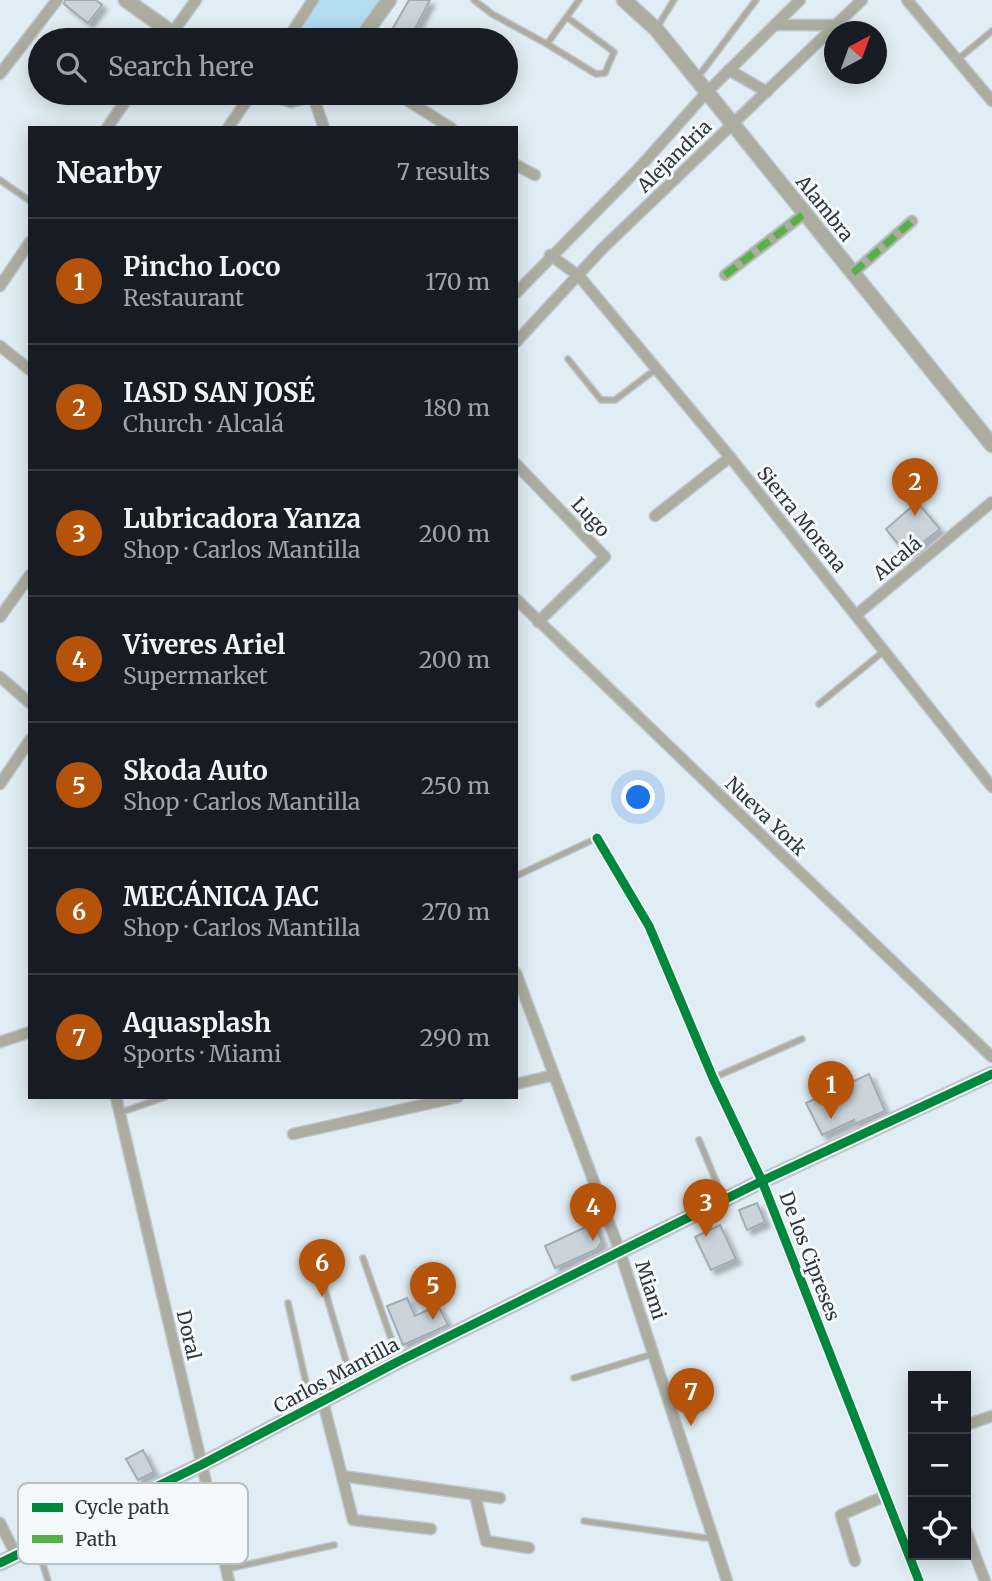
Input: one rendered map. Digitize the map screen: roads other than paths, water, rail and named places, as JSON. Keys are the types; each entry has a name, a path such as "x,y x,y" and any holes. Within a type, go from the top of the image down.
{"street":[{"path":"35,28 57,0"},
{"path":"126,0 161,28"},
{"path":"179,28 196,0"},
{"path":"295,28 313,0"},
{"path":"369,28 389,0"},
{"name":"Alambra","path":"624,0 656,29 992,445"},
{"path":"518,291 550,255 640,167 706,93 800,0"},
{"name":"Alejandria","path":"840,21 862,0"},
{"path":"907,0 992,101"},
{"path":"775,25 824,25"},
{"name":"Alejandria","path":"518,340 603,248 824,37"},
{"path":"0,74 28,38"},
{"path":"729,70 767,92"},
{"path":"108,126 123,105"},
{"path":"229,126 244,105"},
{"path":"317,105 323,126"},
{"path":"415,105 448,126"},
{"path":"518,166 536,175"},
{"path":"725,275 804,214"},
{"path":"853,273 912,221"},
{"path":"1,284 28,245"},
{"name":"Sierra Morena","path":"550,255 579,276 730,457 992,787"},
{"path":"0,346 28,368"},
{"path":"655,516 730,457"},
{"name":"Lugo","path":"518,466 605,557 538,622"},
{"name":"Alcalá","path":"856,615 992,502"},
{"path":"0,617 28,578"},
{"name":"Nueva York","path":"518,601 992,1057"},
{"path":"0,677 28,701"},
{"path":"0,784 28,743"},
{"name":"De los Cipreses","path":"597,838 649,926 713,1078 762,1181 919,1581"},
{"name":"Miami","path":"518,978 620,1252 727,1581"},
{"path":"0,1042 28,1033"},
{"name":"Carlos Mantilla","path":"164,1483 762,1181 992,1074"},
{"path":"518,1084 554,1075"},
{"name":"Doral","path":"116,1099 206,1483"},
{"path":"293,1135 449,1099"},
{"path":"317,1405 353,1520 431,1529"},
{"path":"971,1423 992,1416"},
{"path":"341,1476 500,1498"},
{"path":"475,1495 487,1542 529,1548"},
{"path":"855,1561 841,1516 885,1496"},
{"path":"0,1523 16,1555"},
{"path":"971,1544 985,1581"},
{"name":"Carlos Mantilla","path":"0,1563 16,1555"},
{"name":"Doral","path":"226,1564 229,1581"}],"lane":[{"path":"474,0 515,28"},
{"path":"547,44 579,0"},
{"path":"656,29 674,0"},
{"path":"696,80 756,0"},
{"path":"518,30 596,74 605,72 614,52 568,18"},
{"path":"957,60 992,31"},
{"path":"0,180 28,200"},
{"path":"568,359 601,400 608,402 615,400 656,369"},
{"path":"819,704 884,651"},
{"path":"518,875 597,838"},
{"path":"713,1078 802,1039"},
{"path":"119,1113 159,1099"},
{"path":"699,1140 724,1200"},
{"path":"363,1258 399,1362"},
{"path":"318,1267 354,1386"},
{"path":"288,1303 317,1405"},
{"path":"574,1378 653,1354"},
{"path":"584,1521 714,1539"},
{"path":"227,1569 334,1545"},
{"path":"43,1564 48,1581"}],"place":[{"name":"IASD SAN JOSÉ","path":"915,516"},
{"name":"Pincho Loco","path":"831,1119"},
{"name":"Lubricadora Yanza","path":"706,1237"},
{"name":"Viveres Ariel","path":"593,1241"},
{"name":"MECÁNICA JAC","path":"322,1297"},
{"name":"Skoda Auto","path":"433,1320"},
{"name":"Aquasplash","path":"691,1426"}]}
